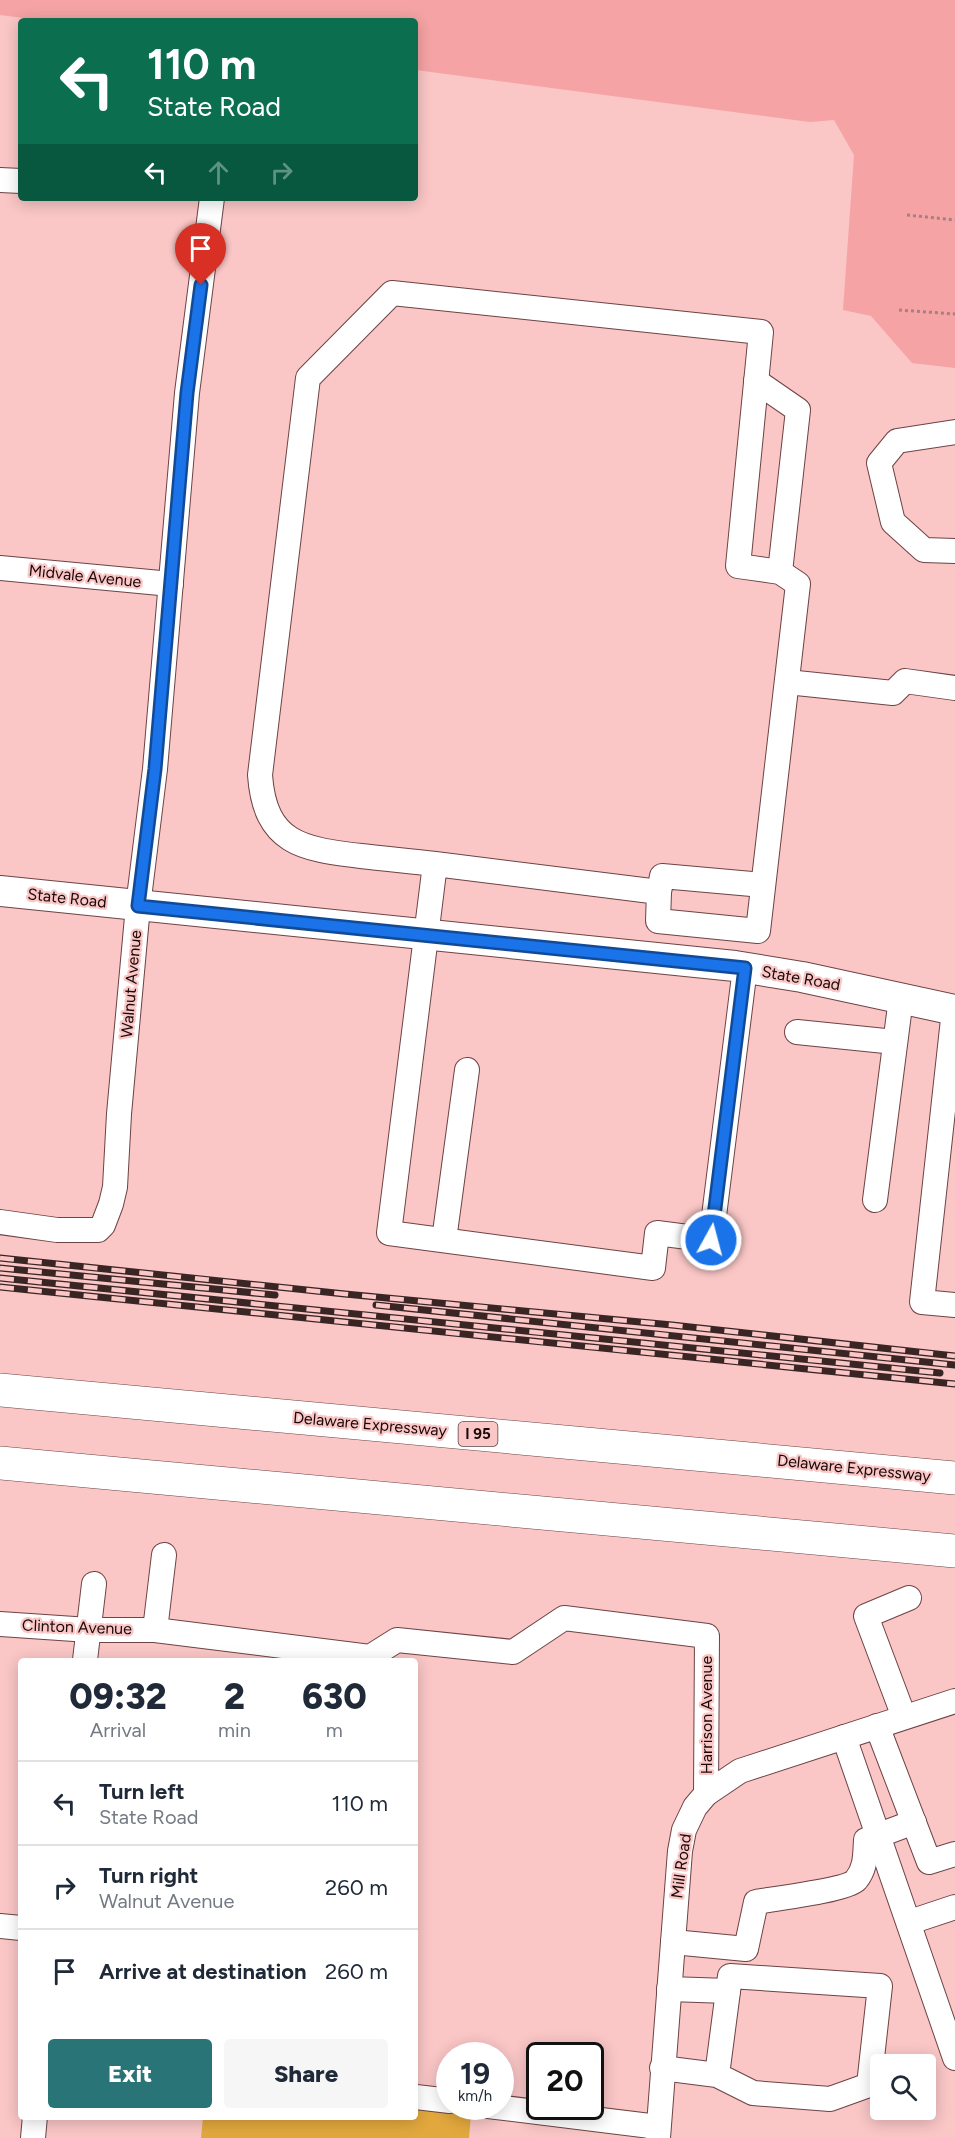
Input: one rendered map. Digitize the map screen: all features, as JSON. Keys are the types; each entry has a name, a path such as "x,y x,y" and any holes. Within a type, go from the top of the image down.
{"highway":[{"name":"Delaware Expressway","path":"0,1390 955,1479"},
{"path":"0,1463 955,1551"}],"main road":[{"name":"State Road","path":"0,891 745,968 802,977 955,1010"}],"street":[{"path":"0,180 18,181"},
{"name":"Walnut Avenue","path":"0,1222 57,1230 98,1230 104,1225 115,1187 118,1114 138,906 155,769 187,393 212,201"},
{"path":"658,892 320,851 300,845 282,833 269,816 262,796 260,775 308,378 392,293 761,332 738,566 780,572 798,584 758,931 658,921 658,892 662,876 763,885"},
{"path":"756,381 798,410 780,572"},
{"path":"955,432 897,441 879,463 892,522 924,550 955,551"},
{"name":"Midvale Avenue","path":"0,568 171,584"},
{"path":"787,682 893,693 905,681 955,688"},
{"path":"435,864 390,1233 653,1268 657,1233 711,1240 745,968"},
{"path":"875,1200 901,998"},
{"path":"955,1010 952,1055 921,1302 955,1305"},
{"path":"797,1032 895,1042"},
{"path":"444,1240 466,1070"},
{"path":"155,1630 164,1555"},
{"path":"85,1658 94,1584"},
{"path":"904,1717 866,1616 909,1598"},
{"name":"Clinton Avenue","path":"0,1624 89,1630 155,1630 370,1657 397,1640 513,1652 564,1618 707,1636"},
{"name":"Harrison Avenue","path":"706,1794 707,1636"},
{"name":"Mill Road","path":"658,2132 680,1851 690,1815 706,1794 740,1771 955,1701"},
{"path":"877,1726 929,1862 955,1854"},
{"path":"844,1737 910,1923 947,2005 955,2058"},
{"path":"673,1942 746,1949 756,1902 840,1887 855,1882 864,1868 866,1840 914,1822"},
{"path":"910,1923 955,1907"},
{"path":"0,1926 18,1928"},
{"path":"662,2068 717,2075 753,2093 830,2099 869,2085 880,1986 730,1976 717,2075"},
{"path":"669,1989 728,1991"},
{"path":"418,2097 436,2099"},
{"path":"514,2110 658,2132"},
{"path":"33,2138 35,2120"}],"path":[{"path":"907,215 955,220"},
{"path":"899,310 955,314"}],"shaded area":[{"path":"0,0 955,0 955,368 912,363 871,316 843,310 854,155 834,120 810,122 418,70 418,18 24,18 0,15"},
{"path":"418,2107 436,2110 436,2120 470,2120 469,2138 201,2138 203,2120 418,2120"}],"railway":[{"path":"0,1258 672,1325 955,1356"},
{"path":"0,1268 275,1295"},
{"path":"0,1278 940,1373"},
{"path":"0,1287 955,1384"},
{"path":"376,1305 955,1365"}],"route":[{"path":"201,285 187,393 155,769 138,906 745,968 711,1240"}]}
